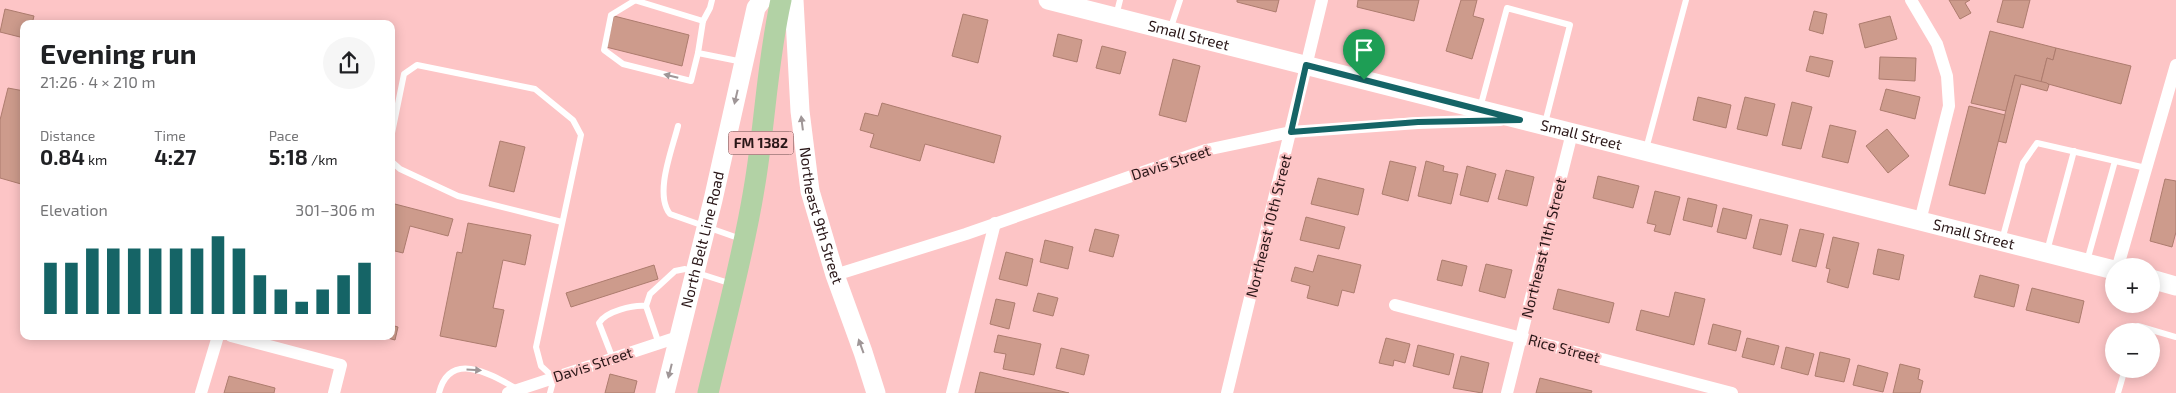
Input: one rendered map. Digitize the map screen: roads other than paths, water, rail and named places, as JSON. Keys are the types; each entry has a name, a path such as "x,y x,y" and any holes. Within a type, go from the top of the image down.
{"main road":[{"name":"FM 1382","path":"708,393 745,240 763,132 774,32 781,0"}],"street":[{"name":"North Belt Line Road","path":"665,393 706,227 756,8 762,0"},
{"name":"Northeast 9th Street","path":"794,0 800,111 810,191 835,275 864,352 876,393"},
{"name":"Small Street","path":"1048,0 1118,9 1170,31 2105,268"},
{"name":"Northeast 10th Street","path":"1228,393 1322,0"},
{"path":"1911,0 1937,44 1947,76 1949,106 1920,221"},
{"path":"2120,258 2176,65"},
{"name":"Davis Street","path":"835,275 966,234 1206,150 1291,132 1418,122 1520,120"},
{"name":"Northeast 11th Street","path":"1507,393 1572,133"},
{"path":"952,393 995,223"},
{"path":"2160,282 2176,286"},
{"name":"Rice Street","path":"1395,305 1732,393"},
{"name":"Davis Street","path":"513,391 678,337"},
{"path":"201,393 217,340"},
{"path":"247,340 341,365 334,393"}],"lane":[{"path":"703,21 634,1 611,15 604,50 623,64 691,81 703,21 712,0"},
{"path":"1170,31 1180,0"},
{"path":"1646,151 1686,0"},
{"path":"1480,109 1508,8 1570,25 1544,126"},
{"path":"698,53 744,62"},
{"path":"395,118 404,74 417,65 535,89 573,120 581,135 536,347 541,366 554,378 550,393"},
{"path":"678,126 662,193 664,207 670,214 745,240"},
{"path":"2002,242 2024,163 2037,143 2146,168"},
{"path":"2046,253 2074,151"},
{"path":"2087,263 2115,161"},
{"path":"395,165 400,169 458,196 562,222"},
{"path":"660,344 646,306 650,294 675,271 685,269 734,284"},
{"path":"613,359 599,323 602,318 636,305 646,306"},
{"path":"2160,332 2176,337"},
{"path":"439,393 446,376 455,371 469,368 484,370 513,391"},
{"path":"2118,393 2122,378"}]}
